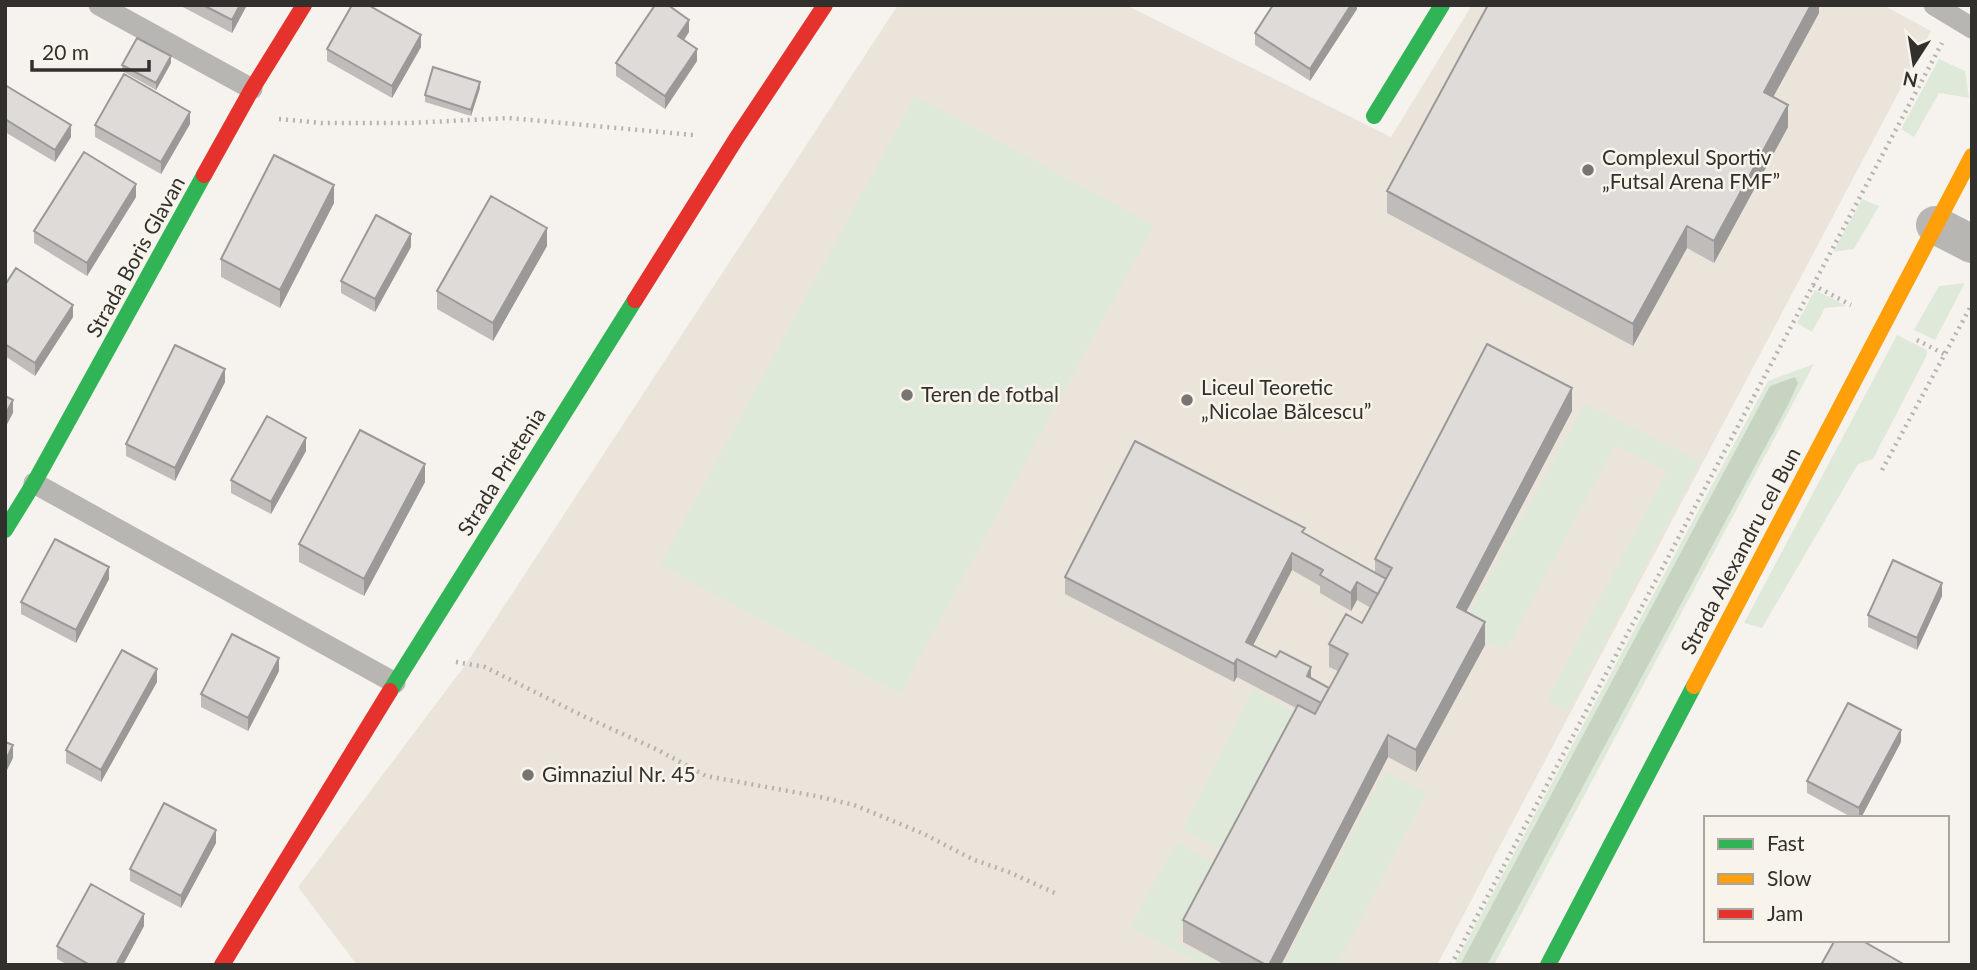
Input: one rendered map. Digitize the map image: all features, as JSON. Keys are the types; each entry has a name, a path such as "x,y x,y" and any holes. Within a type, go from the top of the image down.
{"street":[{"name":"Strada Boris Glavan","path":"5,530 34,483 252,89 303,5"},
{"name":"Strada Prietenia","path":"222,965 395,682 736,139 825,5"},
{"path":"1374,116 1442,5"},
{"name":"Strada Alexandru cel Bun","path":"1548,965 1972,156"},
{"path":"1935,225 1972,244"}],"lane":[{"path":"99,5 252,89"},
{"path":"1934,5 1963,23"},
{"path":"34,483 395,682"}],"path":[{"path":"1451,965 1963,23"},
{"path":"239,115 335,123 410,123 509,118 736,139"},
{"path":"1882,470 1972,304"},
{"path":"395,682 415,670 439,662 454,661 485,667 706,776 853,805 1055,893"}],"shaded area":[{"name":"Liceul Teoretic „Nicolae Bălcescu”","path":"898,5 1126,5 1391,137 1472,5 1883,5 1931,31 1437,965 357,965 298,887 466,664"}],"green space":[{"path":"1939,59 1965,71 1969,98 1939,93 1914,137 1901,129"},
{"name":"Teren de fotbal","path":"915,96 1154,225 900,694 660,565"},
{"path":"1862,199 1879,206 1854,249 1833,252"},
{"path":"1965,283 1935,340 1914,330 1939,286"},
{"path":"1815,290 1847,306 1825,308 1812,332 1797,323"},
{"path":"1897,335 1927,350 1926,357 1873,459 1858,464 1762,628 1744,623"},
{"path":"1814,364 1494,965 1454,965 1768,381"},
{"path":"1795,377 1798,383 1789,403 1487,965 1460,965 1770,386"},
{"path":"1585,404 1700,462 1568,712 1547,700 1667,471 1615,445 1507,648 1495,647 1461,628"},
{"path":"1253,689 1293,712 1221,851 1183,829"},
{"path":"1385,771 1427,792 1337,965 1283,965"},
{"path":"1176,842 1215,863 1175,941 1220,965 1203,965 1130,928"}],"building":[{"path":"203,5 240,5 232,20"},
{"path":"352,5 368,5 421,35 392,86 327,49"},
{"path":"655,5 668,5 689,20 678,36 697,49 665,96 616,63"},
{"path":"1273,5 1351,5 1310,69 1255,33"},
{"name":"Complexul Sportiv „Futsal Arena FMF”","path":"1488,5 1811,5 1764,92 1788,105 1714,241 1687,226 1633,324 1387,191"},
{"path":"137,38 171,56 156,83 122,65"},
{"path":"433,67 480,82 471,110 425,95"},
{"path":"124,74 190,112 161,162 95,125"},
{"path":"5,85 71,125 55,150 5,119"},
{"path":"84,152 136,184 87,263 34,231"},
{"path":"274,155 334,185 280,290 221,259"},
{"path":"491,196 547,228 493,323 437,291"},
{"path":"376,215 411,234 375,299 341,281"},
{"path":"16,268 73,305 35,363 5,344 5,285"},
{"path":"1487,344 1572,388 1457,607 1485,622 1416,750 1388,735 1269,965 1266,965 1183,920 1298,705 1315,714 1348,654 1329,644 1346,614 1362,623 1392,568 1375,559"},
{"path":"175,345 225,369 175,468 126,444"},
{"path":"5,396 13,400 5,415"},
{"path":"267,416 306,438 271,502 231,480"},
{"path":"360,430 425,464 364,579 299,544"},
{"path":"1135,441 1305,528 1302,532 1386,579 1378,594 1357,582 1351,593 1320,575 1323,570 1292,553 1246,642 1276,657 1280,651 1311,667 1307,676 1329,688 1321,703 1237,659 1234,664 1065,577"},
{"path":"55,539 109,567 76,630 21,602"},
{"path":"1893,560 1942,583 1917,638 1868,615"},
{"path":"232,634 279,658 248,718 201,694"},
{"path":"122,650 157,669 101,770 66,750"},
{"path":"1848,703 1901,730 1859,808 1807,781"},
{"path":"5,742 13,745 5,762"},
{"path":"164,803 216,830 181,896 130,869"},
{"path":"91,884 144,914 116,965 90,965 57,946"},
{"path":"1834,942 1865,942 1905,965 1821,965"}],"traffic: fast":[{"path":"1374,116 1442,5"},
{"path":"5,530 34,483 204,175"},
{"path":"390,691 635,300"},
{"path":"1548,965 1694,686"}],"traffic: slow":[{"path":"1694,686 1972,156"}],"traffic: jam":[{"path":"204,175 252,89 304,5"},
{"path":"635,300 736,139 825,5"},
{"path":"222,965 390,691"}],"place":[{"name":"Complexul Sportiv „Futsal Arena FMF”","path":"1588,170"},
{"name":"Teren de fotbal","path":"907,395"},
{"name":"Liceul Teoretic „Nicolae Bălcescu”","path":"1187,400"},
{"name":"Gimnaziul Nr. 45","path":"528,775"}]}
